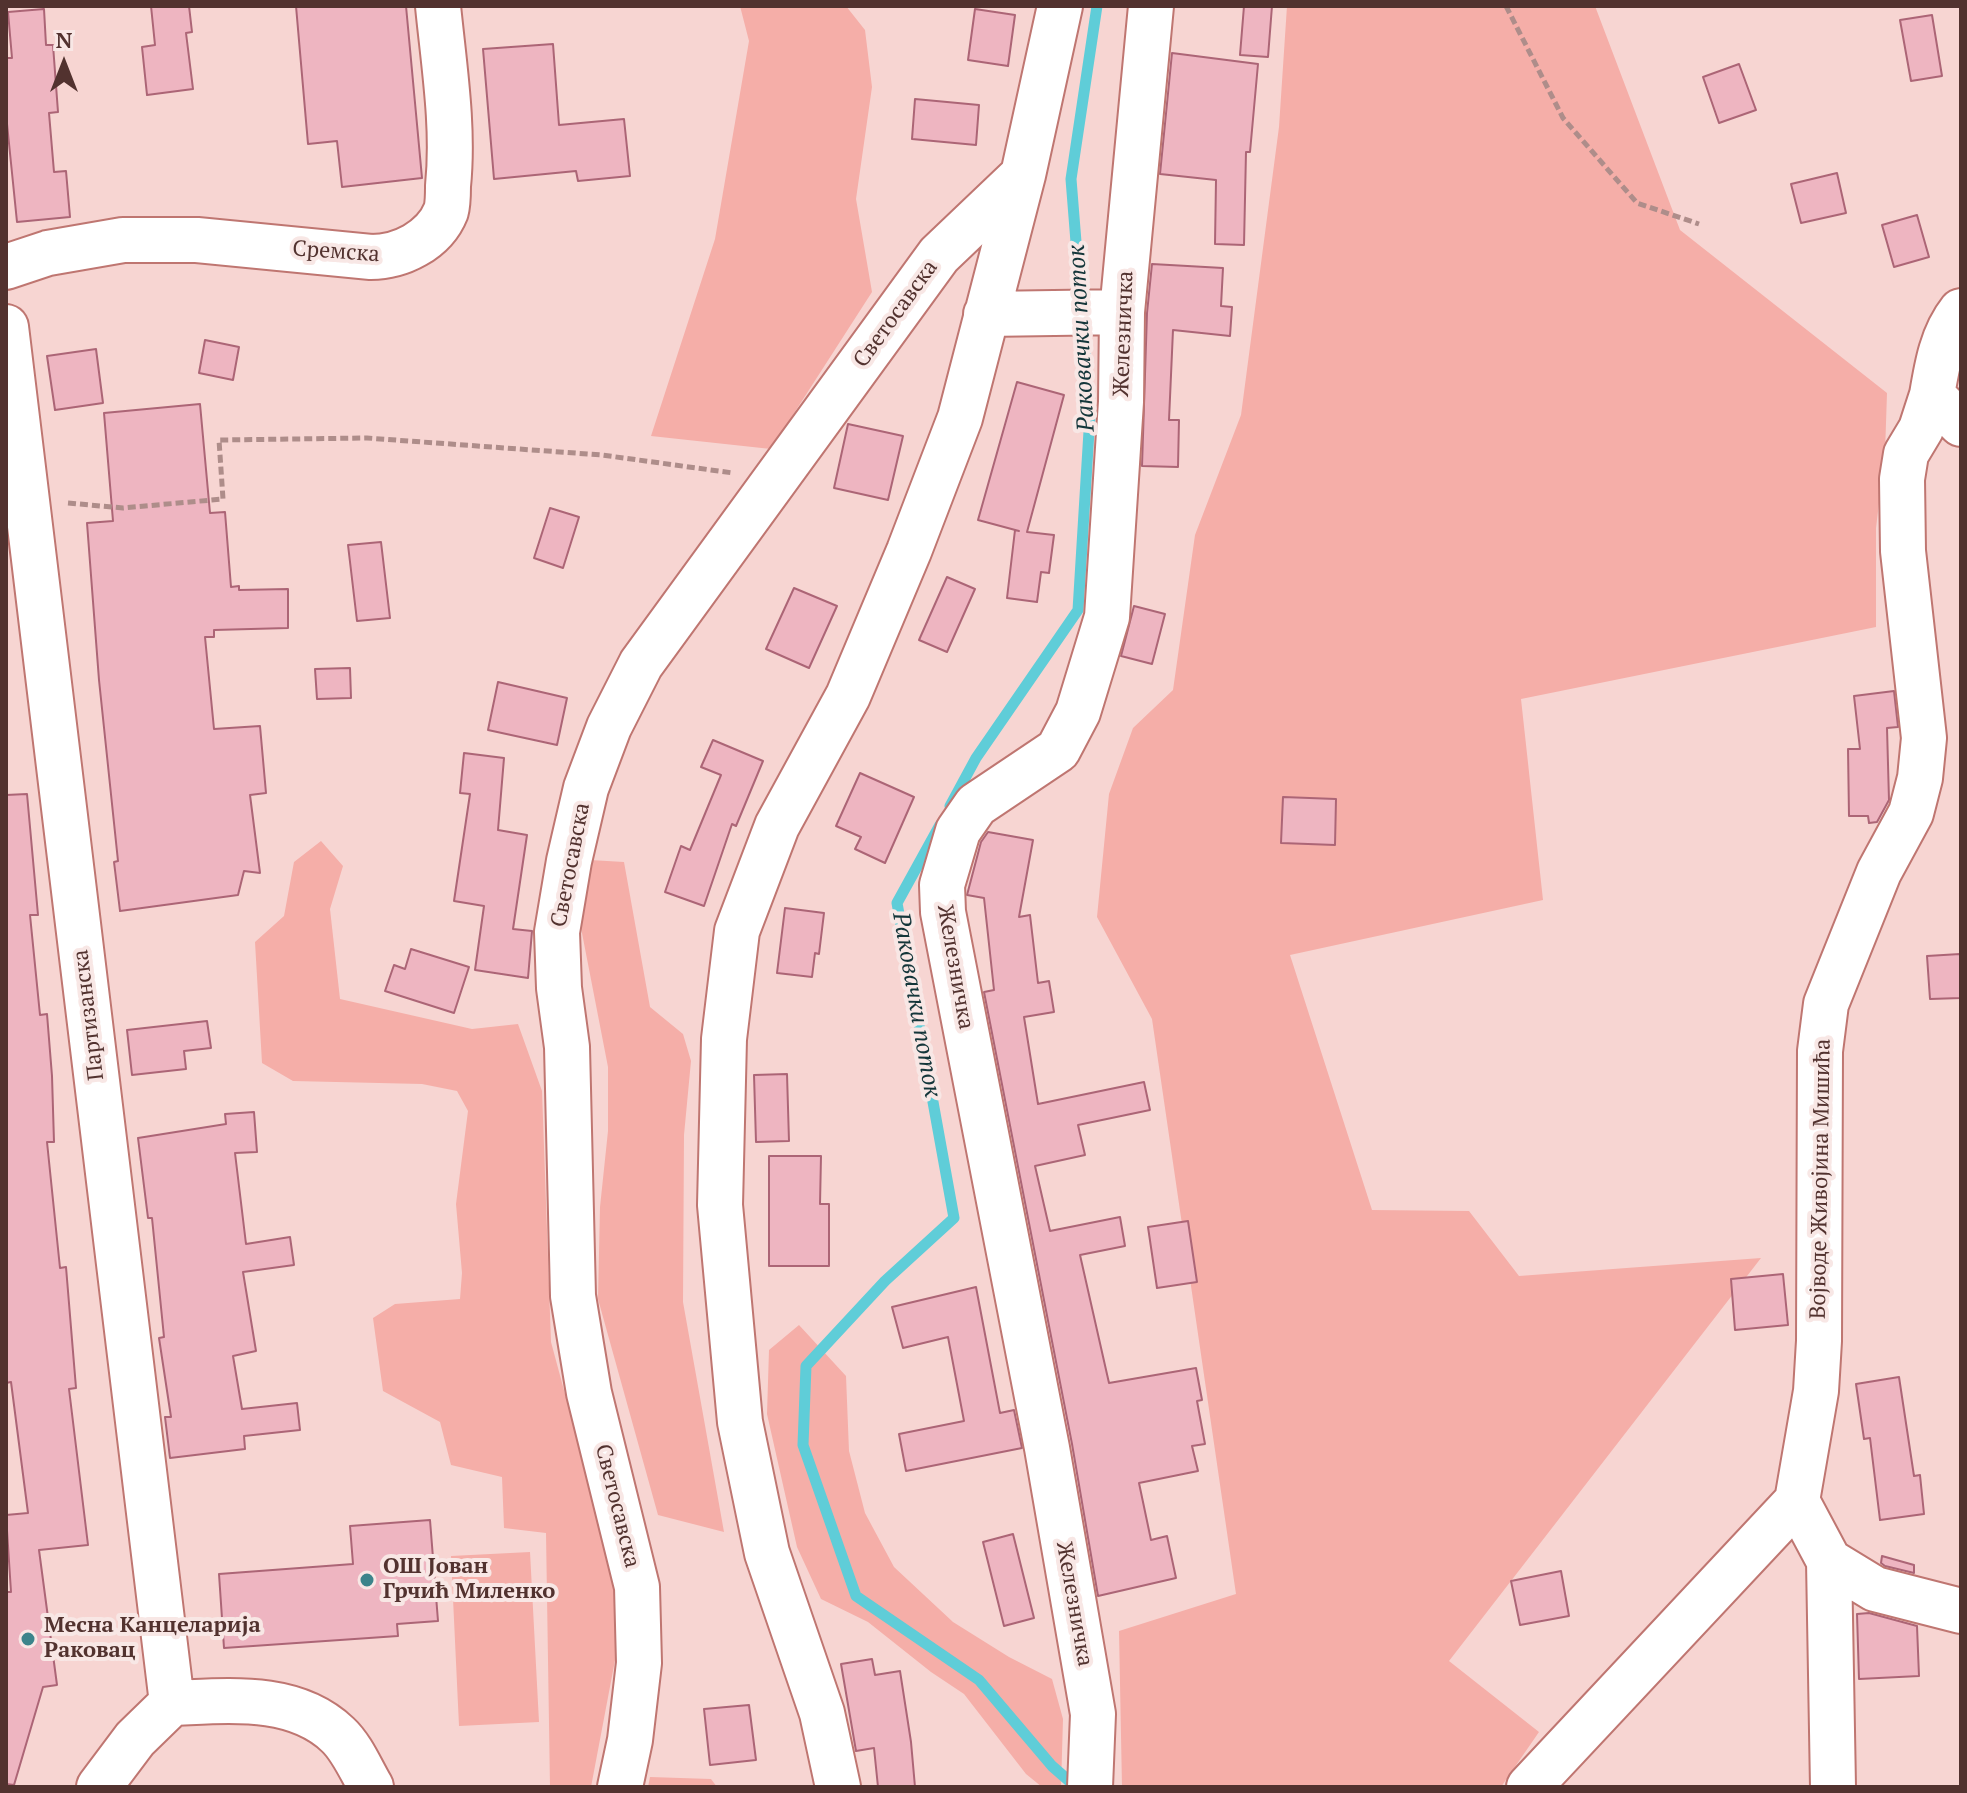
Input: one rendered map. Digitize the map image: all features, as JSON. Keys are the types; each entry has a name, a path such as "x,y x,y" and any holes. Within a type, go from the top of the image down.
{"street":[{"name":"Сремска","path":"6,267 48,253 123,240 197,240 371,257 389,257 408,250 431,233 446,211 452,153 438,6"},
{"path":"838,1787 822,1713 767,1553 740,1422 720,1205 724,1039 737,931 777,826 848,696 960,418 1023,175 1060,6"},
{"name":"Железничка","path":"1091,1779 1093,1714 1047,1448 943,912 942,885 958,831 976,805 1058,750 1078,712 1107,617 1121,402 1122,312 1151,6"},
{"name":"Светосавска","path":"620,1787 630,1740 639,1663 637,1587 589,1393 573,1296 567,1047 559,988 557,932 586,788 609,727 641,664 939,255 1023,175"},
{"name":"Војводе Живојина Мишића","path":"1797,1501 1816,1391 1819,1066 1826,1004 1879,872 1911,813 1920,778 1924,738 1903,551 1902,479 1906,454 1921,429 1947,409 1937,364 1948,331 1961,311"},
{"path":"986,314 1122,312"},
{"name":"Партизанска","path":"6,327 172,1703"},
{"path":"1529,1787 1797,1501 1829,1561 1833,1787"},
{"path":"1829,1561 1875,1589 1961,1611"},
{"path":"99,1787 135,1739 172,1703 225,1701 276,1704 320,1720 340,1737 371,1787"}],"path":[{"path":"1506,6 1563,118 1637,203 1699,224"},
{"path":"27,499 123,508 223,499 219,440 382,439 602,455 776,479"}],"shaded area":[{"path":"740,6 846,6 865,30 872,87 856,199 872,292 771,449 651,436 715,239 749,41"},
{"path":"1287,6 1595,6 1680,230 1887,393 1885,453 1876,528 1876,627 1521,699 1543,900 1290,955 1372,1210 1469,1211 1519,1276 1761,1258 1449,1661 1539,1732 1501,1787 1122,1787 1119,1631 1236,1594 1152,1019 1097,917 1109,794 1133,728 1173,690 1195,535 1241,415 1279,127"},
{"path":"321,841 343,866 330,909 340,999 472,1029 518,1024 542,1091 551,1342 617,1587 616,1655 591,1787 550,1787 546,1533 504,1528 502,1477 451,1465 440,1422 383,1391 373,1318 395,1304 460,1299 462,1273 456,1204 468,1111 457,1091 422,1084 293,1081 262,1063 255,942 284,916 294,862"},
{"path":"590,860 624,862 650,1007 683,1034 691,1061 684,1135 683,1302 724,1532 658,1515 598,1299 600,1207 608,1131 608,1067 575,897"},
{"path":"799,1325 846,1376 849,1451 865,1513 894,1567 953,1622 1052,1679 1063,1719 1061,1787 1042,1787 1026,1774 964,1694 868,1622 821,1599 797,1547 767,1414 769,1350"},
{"path":"530,1552 539,1722 459,1726 451,1556"},
{"path":"650,1777 711,1779 717,1787 648,1787"}],"building":[{"path":"151,6 189,6 192,32 186,33 193,89 147,95 142,47 155,45"},
{"path":"296,6 406,6 422,178 342,187 337,141 308,144"},
{"path":"1244,6 1272,6 1268,57 1240,55"},
{"path":"44,9 46,45 53,45 58,112 49,113 54,172 66,171 70,217 17,222 6,114 6,58 12,58 8,12"},
{"path":"975,9 1015,15 1008,66 968,60"},
{"path":"1932,15 1942,76 1911,81 1900,20"},
{"path":"553,44 559,125 624,119 630,176 578,181 576,171 494,179 483,49"},
{"path":"1172,53 1258,64 1250,152 1246,152 1244,245 1215,244 1216,180 1160,174"},
{"path":"1739,64 1756,110 1719,123 1703,77"},
{"path":"915,99 979,105 976,145 912,139"},
{"path":"1837,173 1846,213 1801,223 1791,184"},
{"path":"1917,215 1929,257 1894,267 1882,225"},
{"path":"1152,264 1223,268 1221,306 1232,307 1230,336 1173,330 1169,420 1179,420 1178,467 1142,466 1147,313"},
{"path":"205,340 239,347 233,380 199,373"},
{"path":"96,349 103,403 55,410 47,356"},
{"path":"1017,382 1064,395 1027,532 1054,535 1049,573 1041,572 1037,602 1007,598 1015,530 1019,531 978,520"},
{"path":"200,404 210,513 225,512 231,587 239,586 239,590 288,589 288,628 214,630 214,637 205,637 214,729 260,726 266,793 250,795 260,873 244,871 238,895 120,911 87,523 113,521 104,413"},
{"path":"848,424 903,436 888,500 834,488"},
{"path":"550,508 579,517 563,568 534,558"},
{"path":"381,542 390,618 357,621 348,545"},
{"path":"947,577 975,589 947,652 919,640"},
{"path":"794,588 837,606 809,668 766,649"},
{"path":"1134,606 1165,614 1152,664 1121,656"},
{"path":"350,668 351,698 317,699 315,669"},
{"path":"498,682 567,698 557,745 488,730"},
{"path":"1894,691 1898,727 1887,728 1889,800 1877,822 1869,823 1868,816 1849,816 1848,749 1860,749 1854,696"},
{"path":"713,740 763,761 736,826 732,824 704,906 665,892 681,846 690,850 721,775 701,767"},
{"path":"464,753 504,758 498,830 527,835 513,929 532,931 528,978 475,970 484,906 454,901 470,794 460,793"},
{"path":"860,773 914,797 885,863 855,849 861,837 836,826"},
{"path":"27,794 38,915 30,915 40,1015 47,1014 52,1076 54,1142 47,1142 60,1268 66,1267 76,1388 69,1389 88,1545 39,1550 57,1685 43,1687 14,1785 6,1784 6,1592 11,1592 6,1515 28,1513 11,1382 6,1383 6,795"},
{"path":"1283,797 1336,799 1335,845 1281,843"},
{"path":"988,832 1033,840 1019,917 1030,915 1038,983 1049,981 1054,1012 1024,1017 1038,1104 1144,1082 1150,1110 1078,1125 1085,1155 1035,1166 1050,1231 1120,1217 1125,1246 1080,1255 1109,1383 1196,1368 1202,1400 1197,1401 1205,1444 1192,1446 1198,1471 1139,1483 1151,1540 1167,1536 1176,1578 1098,1596 1072,1444 984,992 994,990 984,898 967,895 981,842"},
{"path":"785,908 824,913 819,954 815,953 812,977 777,973"},
{"path":"411,949 469,967 454,1013 385,991 394,965 405,969"},
{"path":"1960,954 1961,998 1930,999 1927,956"},
{"path":"207,1021 211,1048 184,1051 186,1069 132,1075 127,1030"},
{"path":"787,1074 789,1141 756,1142 754,1075"},
{"path":"254,1112 257,1152 235,1153 246,1244 290,1237 294,1265 243,1272 256,1351 233,1356 242,1409 297,1403 300,1430 244,1436 245,1449 170,1458 165,1417 171,1417 159,1338 164,1337 152,1218 148,1218 138,1138 226,1124 225,1114"},
{"path":"769,1156 821,1156 820,1204 829,1204 829,1266 769,1266"},
{"path":"1188,1221 1197,1282 1157,1288 1148,1227"},
{"path":"1783,1274 1788,1325 1735,1330 1731,1279"},
{"path":"976,1287 1000,1413 1014,1410 1022,1448 906,1471 899,1434 964,1421 948,1337 903,1348 892,1307"},
{"path":"1899,1377 1914,1476 1920,1475 1924,1514 1880,1520 1870,1438 1864,1439 1856,1384"},
{"path":"430,1520 438,1621 397,1624 398,1636 224,1648 219,1574 353,1564 350,1526"},
{"path":"1013,1534 1034,1618 1004,1626 983,1542"},
{"path":"1882,1556 1914,1565 1914,1573 1885,1566 1881,1563"},
{"path":"1561,1571 1569,1616 1520,1625 1511,1581"},
{"path":"1869,1613 1917,1626 1919,1676 1859,1679 1857,1614"},
{"path":"872,1659 875,1675 900,1671 915,1787 878,1787 874,1748 856,1751 841,1664"},
{"path":"749,1705 756,1760 710,1765 704,1709"}],"waterway":[{"name":"Раковачки поток","path":"1081,305 1071,179 1097,6"},
{"name":"Раковачки поток","path":"950,806 976,758 1078,610 1090,415 1083,322"},
{"name":"Раковачки поток","path":"940,825 897,903 954,1218 885,1281 806,1366 803,1445 856,1596 979,1680 1052,1766 1076,1787"}],"place":[{"name":"ОШ Јован Грчић Миленко","path":"367,1580"},
{"name":"Месна Канцеларија Раковац","path":"28,1639"}]}
